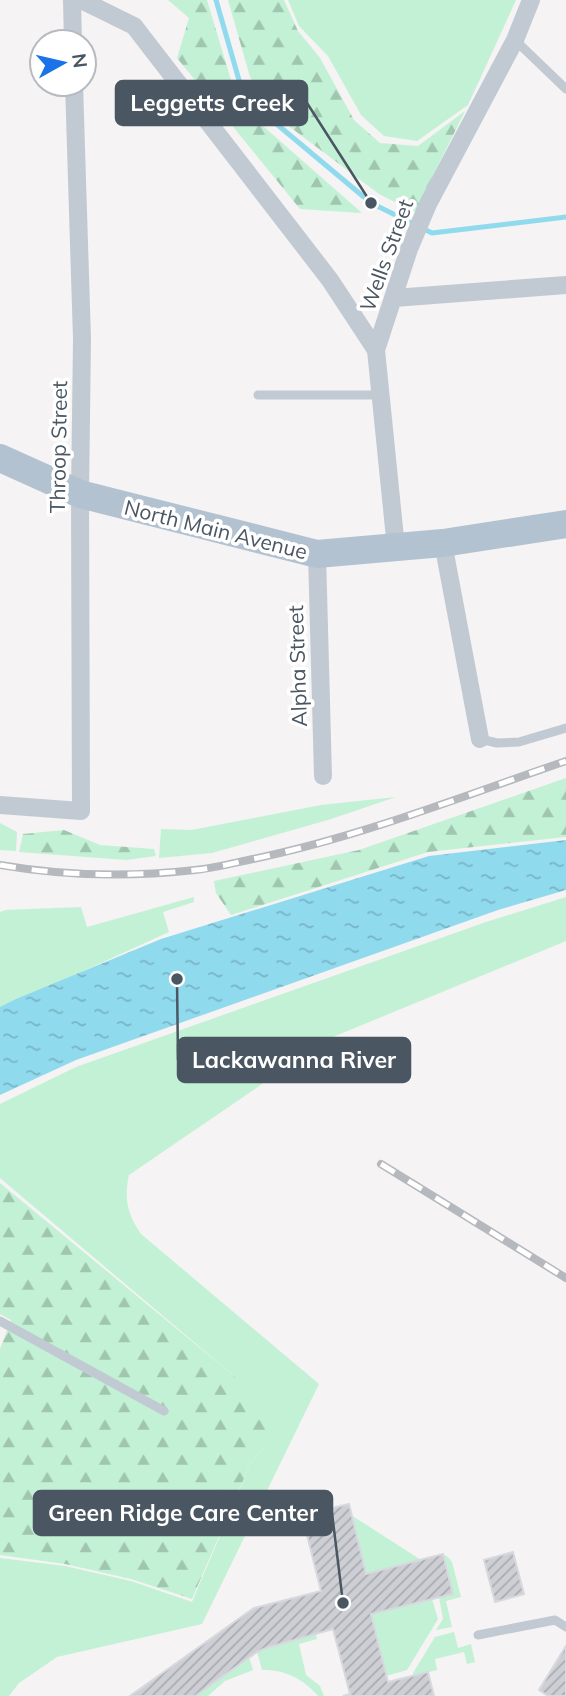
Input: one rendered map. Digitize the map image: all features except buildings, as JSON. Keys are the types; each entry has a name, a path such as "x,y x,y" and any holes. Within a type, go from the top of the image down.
{"main road":[{"name":"North Main Avenue","path":"0,458 80,494 317,554 443,543 566,524"}],"street":[{"path":"72,0 73,28"},
{"path":"81,0 134,26 330,280 376,350"},
{"name":"Wells Street","path":"396,548 376,350 409,249 428,204 515,40 531,0"},
{"name":"Throop Street","path":"0,806 81,811 82,339 74,98"},
{"path":"394,298 566,285"},
{"path":"443,543 480,739"},
{"name":"Alpha Street","path":"317,554 323,776"}],"lane":[{"path":"515,40 566,89"},
{"path":"258,394 380,394"},
{"path":"480,739 497,743 519,742 566,728"},
{"path":"0,1321 164,1411"},
{"path":"478,1635 555,1620 566,1627"}],"green space":[{"path":"168,0 207,0 234,90 255,119 362,213 300,209 177,58 189,18"},
{"path":"228,0 284,0 298,31 320,58 354,120 380,143 418,146 465,111 415,212 379,194 278,118 250,77"},
{"path":"288,0 516,0 468,105 417,141 384,136 361,115 328,56 299,26"},
{"path":"566,778 566,837 428,852 231,915 216,893 214,881 359,850"},
{"path":"396,797 328,820 212,853 159,858 161,829 192,830 321,805"},
{"path":"0,823 17,832 16,851 0,850"},
{"path":"64,830 100,845 154,849 156,856 126,860 19,852 23,834"},
{"path":"194,897 194,902 163,912 169,932 0,1009 0,912 81,907 87,927"},
{"path":"566,897 566,941 328,1039 129,1175 128,1206 141,1234 319,1384 202,1624 57,1657 19,1683 9,1696 0,1696 0,1558 65,1566 131,1581 192,1602 251,1462 264,1448 234,1376 0,1178 0,1104 76,1067 486,922"},
{"path":"0,1183 234,1376 256,1402 267,1426 264,1448 251,1462 192,1599 131,1579 65,1564 0,1555 0,1349 11,1320 0,1314"},
{"path":"351,1515 421,1560 366,1574"},
{"path":"443,1554 452,1562 461,1597 446,1601 452,1627 436,1630 443,1619 439,1597"},
{"path":"432,1599 438,1619 407,1670 386,1676 371,1614"},
{"path":"454,1632 458,1648 471,1644 475,1662 467,1664 464,1652 435,1659 437,1670 413,1676 435,1637"},
{"path":"316,1634 317,1639 299,1644 306,1675 320,1686 324,1696 318,1696 293,1676 262,1670 257,1652"},
{"path":"249,1657 253,1670 225,1681 208,1696 195,1696"}],"water":[{"path":"566,840 566,890 498,910 76,1060 0,1095 0,1007 16,999 161,939 429,856"}],"waterway":[{"path":"216,0 239,80 267,116 371,203 432,233 566,217"}],"railway":[{"path":"0,865 98,874 171,872 217,867 372,828 566,761"},
{"path":"381,1164 566,1278"}],"place":[{"name":"Leggetts Creek","path":"371,203"},
{"name":"Lackawanna River","path":"177,979"},
{"name":"Green Ridge Care Center","path":"343,1603"}]}
